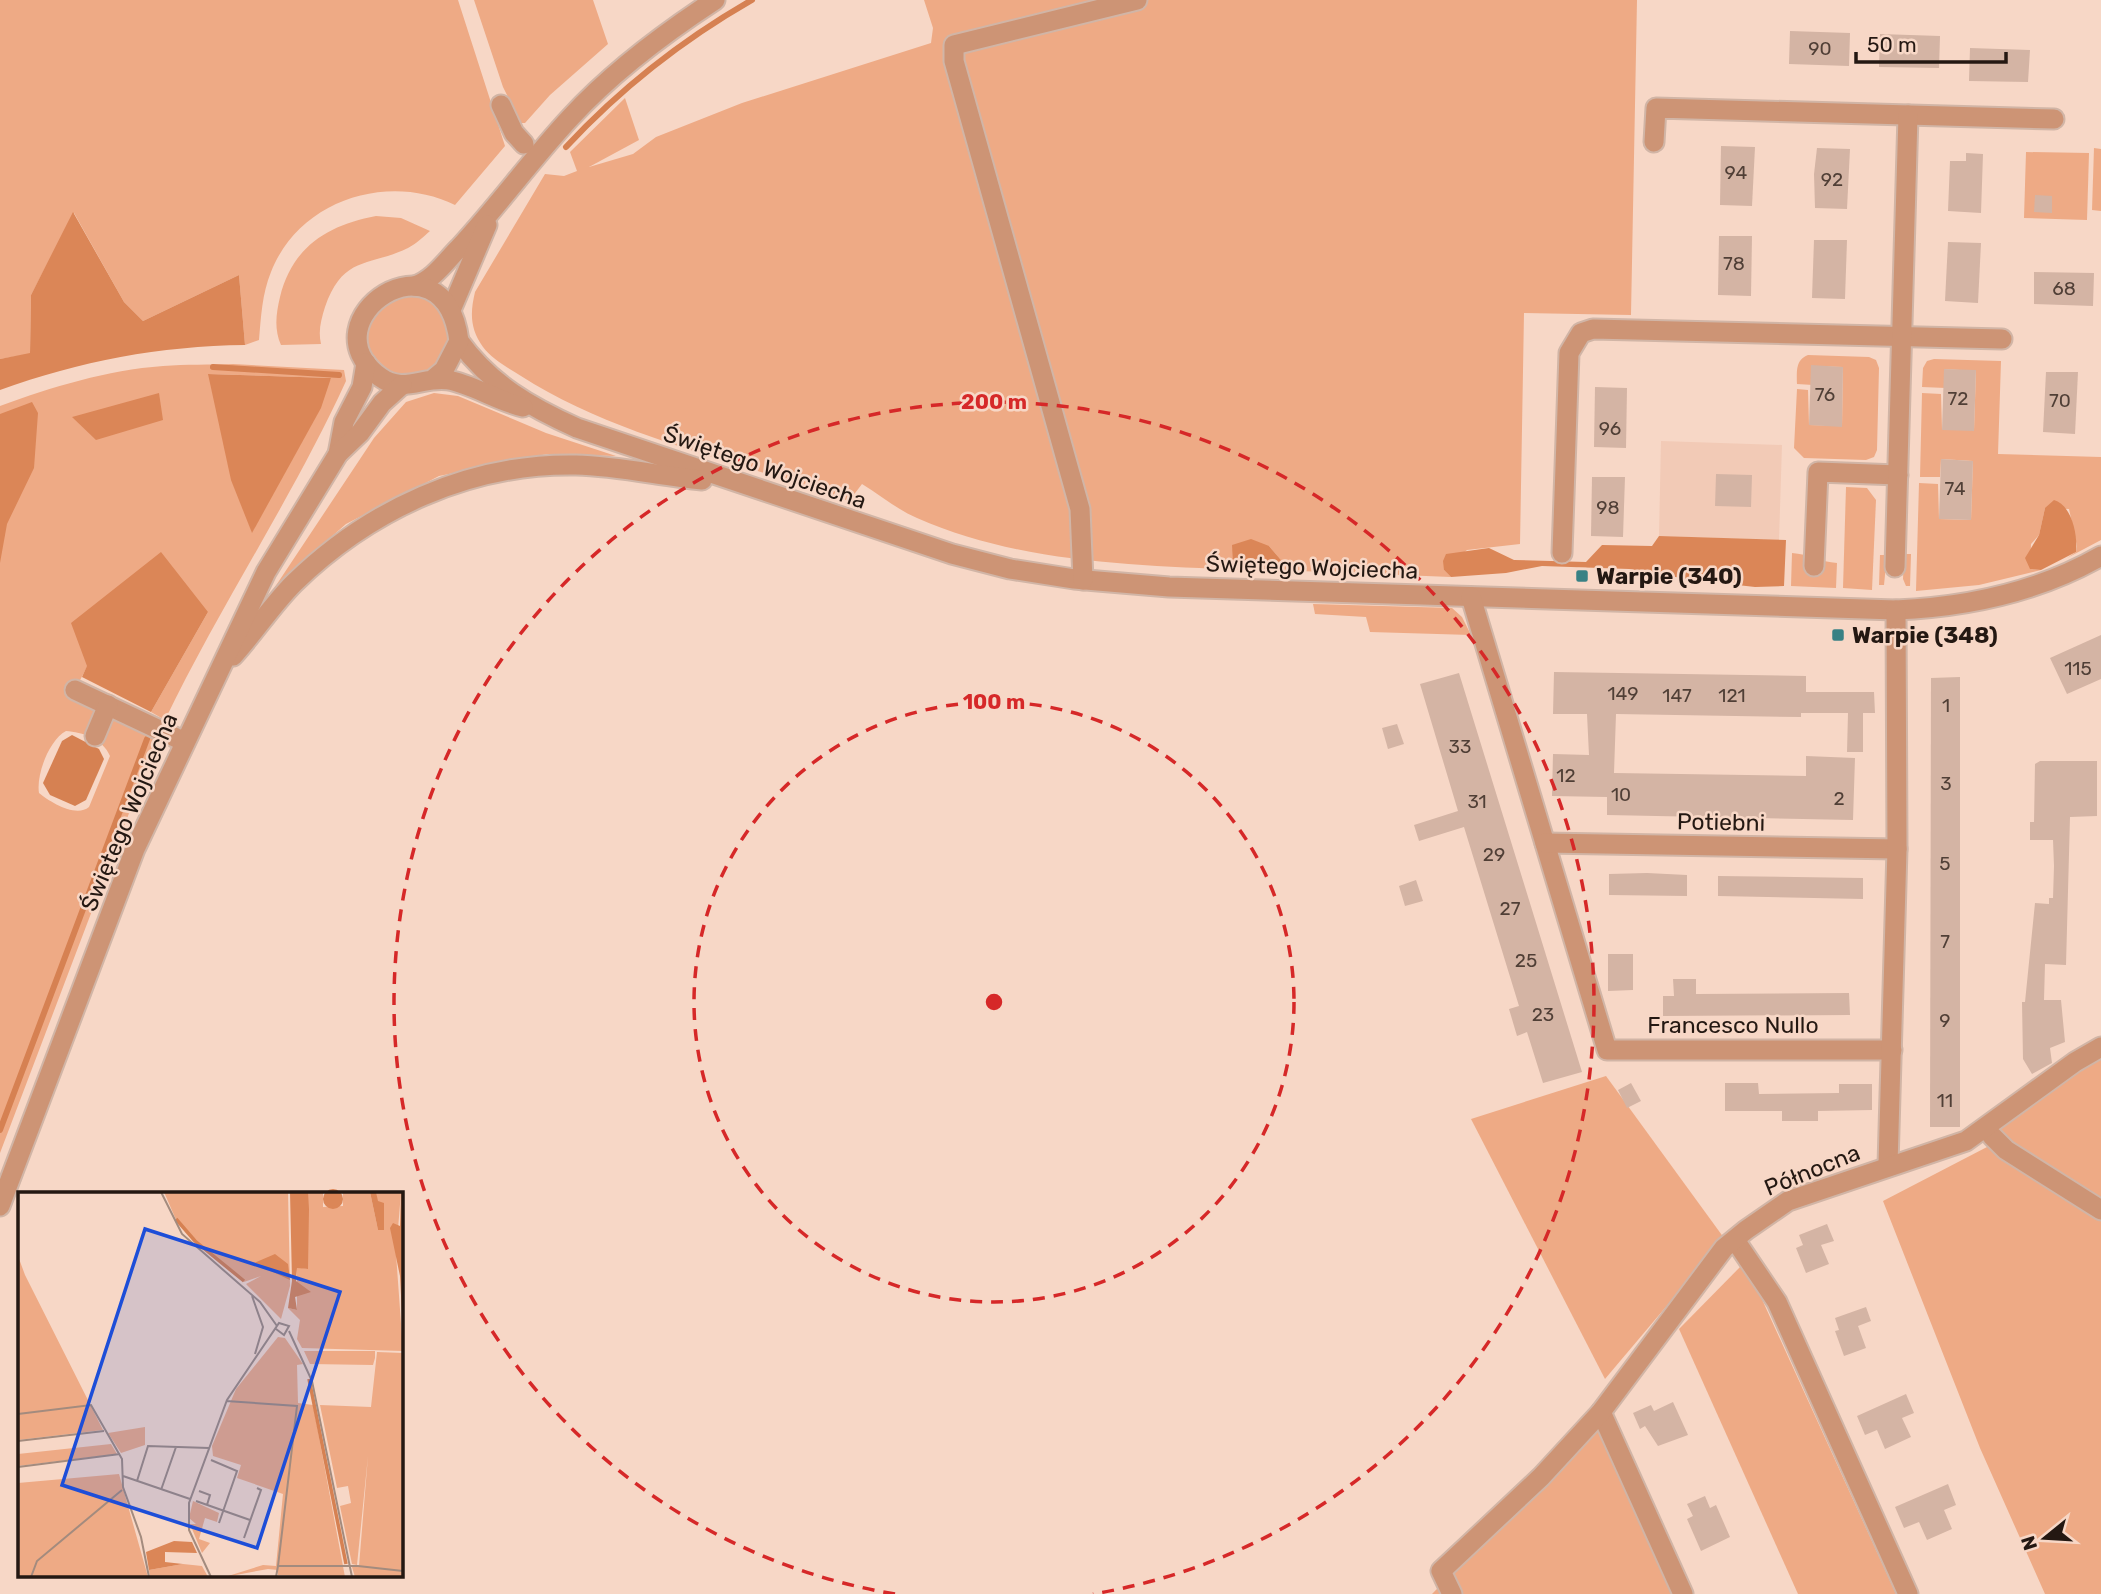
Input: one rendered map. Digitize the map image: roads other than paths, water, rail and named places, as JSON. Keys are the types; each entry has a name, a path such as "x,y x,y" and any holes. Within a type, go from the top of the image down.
{"street":[{"path":"415,286 436,274 493,211 536,155 612,77 678,24 715,0"},
{"path":"1083,580 1080,509 954,61 954,46 1136,0"},
{"path":"502,105 510,126 524,144"},
{"path":"1654,142 1656,108 2054,119"},
{"path":"1895,567 1908,115"},
{"path":"451,310 457,289 493,211"},
{"path":"415,286 436,294 451,310 459,341 444,370 432,380 417,385 402,385 382,378 366,363 359,345 359,326 366,309 380,295 397,287 415,286"},
{"path":"1562,552 1569,353 1581,333 1593,330 2002,339"},
{"name":"Świętego Wojciecha","path":"459,341 495,382 539,411 589,433 952,554 1010,569 1083,580 1168,587 1896,610 1963,605 2002,596 2041,584 2101,556"},
{"name":"Świętego Wojciecha","path":"338,454 344,422 362,387 366,363"},
{"name":"Świętego Wojciecha","path":"432,380 456,382 497,401 539,411"},
{"name":"Świętego Wojciecha","path":"0,1206 135,849 266,572 338,454 360,433 382,403 402,385"},
{"path":"217,674 291,586 317,561 377,518 447,485 510,470 574,465 738,484"},
{"path":"1814,566 1818,472 1898,475"},
{"name":"Francesco Nullo","path":"1471,597 1606,1050 1892,1050"},
{"path":"1888,1165 1897,849 1896,610"},
{"path":"75,690 185,742"},
{"path":"95,736 108,705"},
{"name":"Potiebni","path":"1545,843 1897,849"},
{"name":"Północna","path":"1452,1594 1441,1571 1541,1477 1601,1412 1724,1248 1788,1201 1888,1165 1944,1151 1966,1141 2075,1062 2101,1047"},
{"path":"1992,1136 2006,1150 2101,1210"},
{"path":"1735,1240 1777,1302 1908,1594"},
{"path":"1601,1412 1683,1594"}],"waterway":[{"path":"566,147 608,105 653,66 752,0"},
{"path":"213,367 339,375"},
{"path":"0,1130 147,739"}],"place":[{"name":"Warpie (340)","path":"1582,576"},
{"name":"Warpie (348)","path":"1838,635"}]}
